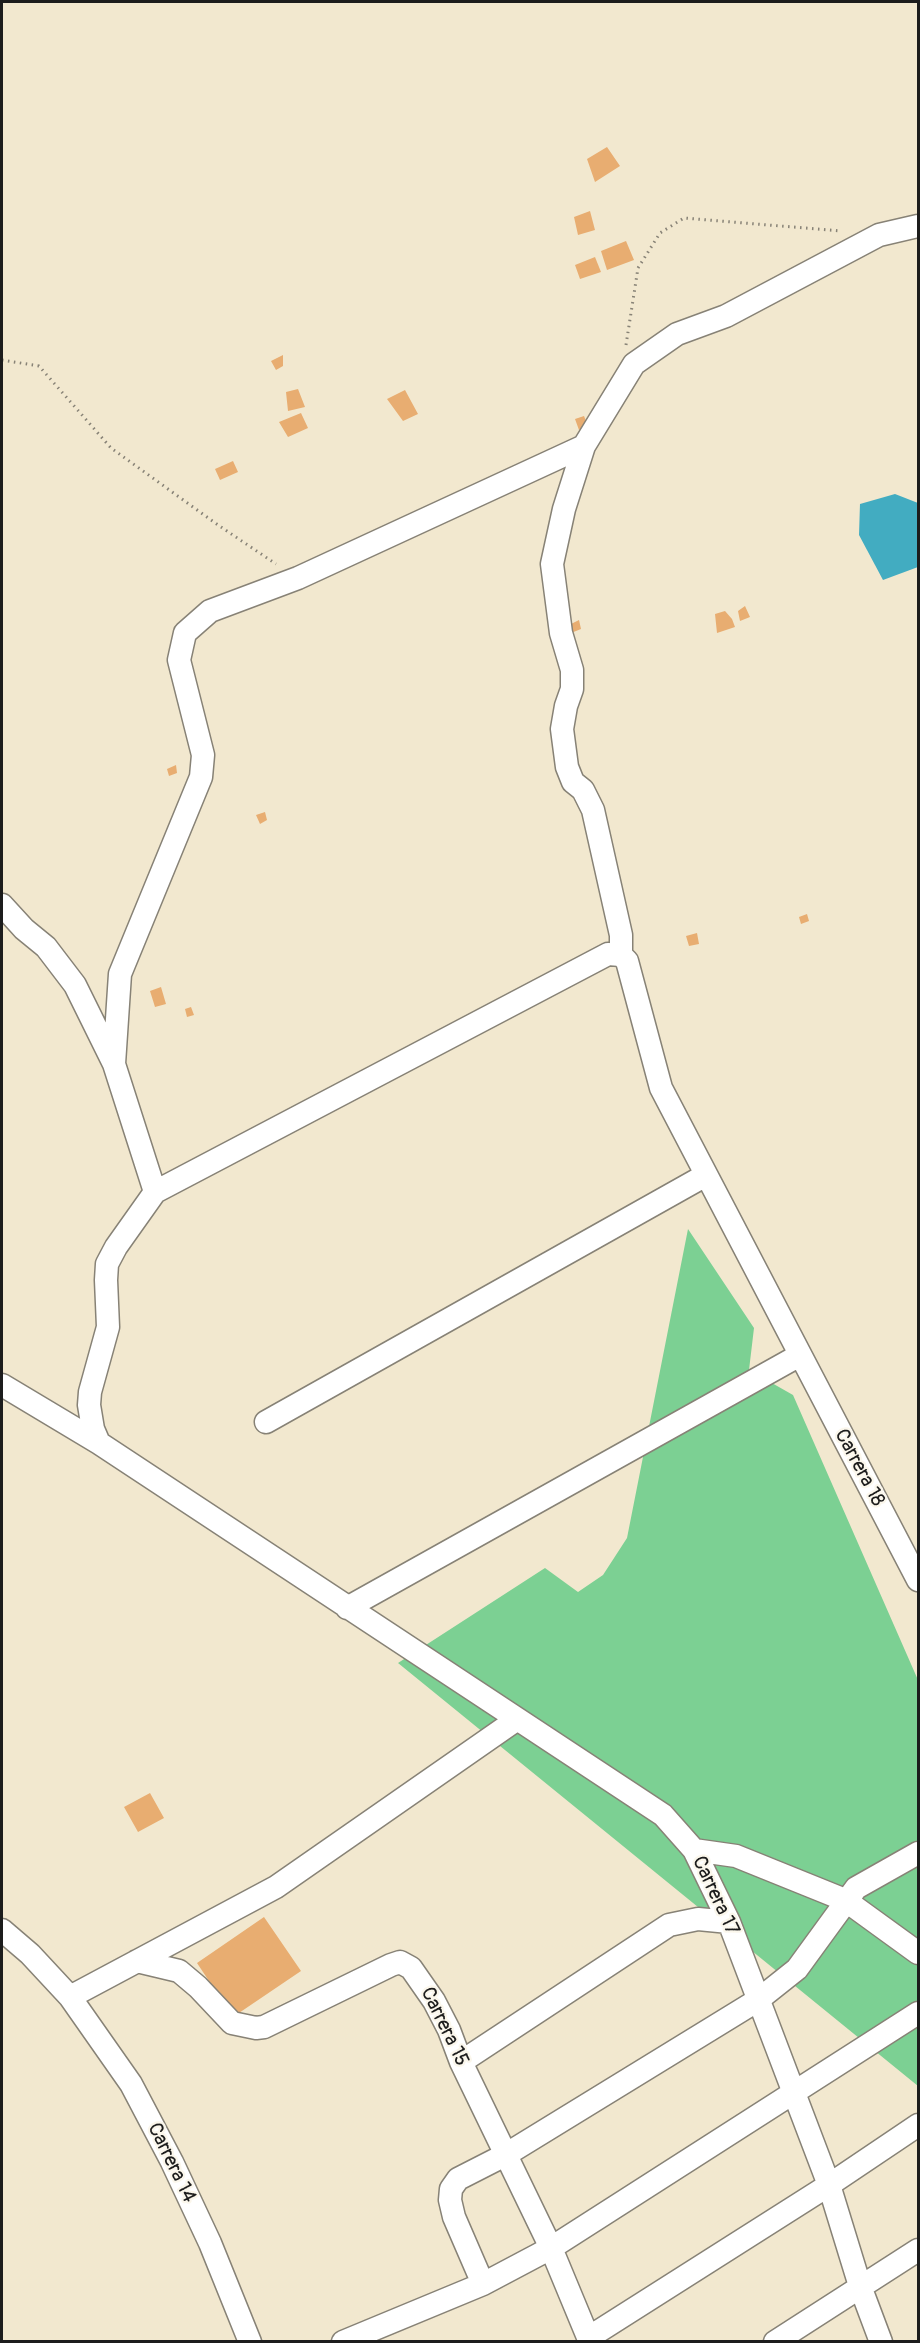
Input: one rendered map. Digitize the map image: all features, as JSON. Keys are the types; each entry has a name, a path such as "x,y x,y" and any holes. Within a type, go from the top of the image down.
{"street":[{"name":"Carrera 18","path":"918,226 879,235 726,316 677,334 634,364 584,446 564,509 552,564 561,633 572,670 572,689 562,729 567,767 573,782 583,790 593,810 602,840 621,935 621,955 627,961 661,1088 918,1580"},
{"path":"114,1064 120,974 201,777 202,755 179,660 185,633 210,611 298,578 584,446"},
{"path":"2,905 24,929 46,947 75,985 114,1064 155,1192"},
{"path":"99,1443 93,1429 89,1405 90,1392 108,1327 106,1272 116,1247 155,1192 608,954 621,955"},
{"path":"266,1422 706,1175"},
{"path":"347,1608 800,1355"},
{"name":"Carrera 17","path":"2,1386 99,1443 663,1815 694,1850 729,1922 829,2185 860,2286 881,2342"},
{"path":"70,1997 276,1887 516,1720"},
{"path":"694,1850 736,1856 845,1900 918,1953"},
{"path":"483,2284 454,2217 450,2200 451,2189 458,2179 507,2154 758,2000 797,1969 845,1900 856,1888 918,1853"},
{"path":"462,2062 669,1925 699,1919 729,1922"},
{"name":"Carrera 14","path":"2,1930 30,1954 70,1997 131,2084 210,2243 250,2342"},
{"name":"Carrera 15","path":"137,1961 179,1971 198,1987 232,2023 256,2028 264,2027 391,1965 405,1963 419,1977 434,2001 551,2248 589,2340"},
{"path":"343,2342 483,2284 551,2248 918,2013"},
{"path":"589,2340 918,2125"},
{"path":"775,2342 918,2250"}],"path":[{"path":"626,348 638,268 660,233 684,218 844,232"},
{"path":"2,360 39,366 111,448 218,525 298,578"}],"green space":[{"path":"688,1229 754,1328 749,1370 793,1395 918,1680 918,2086 398,1663 545,1568 578,1592 603,1575 627,1538"}],"water":[{"path":"895,494 918,503 918,567 883,580 859,535 860,504"}],"building":[{"path":"607,147 620,166 595,182 587,159"},
{"path":"590,211 595,230 578,235 574,217"},
{"path":"626,241 634,260 607,270 601,251"},
{"path":"595,257 601,272 580,279 575,265"},
{"path":"283,355 283,366 276,370 271,361"},
{"path":"298,389 305,407 288,411 286,392"},
{"path":"405,390 418,414 403,421 387,399"},
{"path":"301,413 308,428 288,437 279,422"},
{"path":"584,416 588,426 579,430 575,419"},
{"path":"233,461 238,472 220,480 215,469"},
{"path":"745,606 750,617 740,621 738,611"},
{"path":"725,611 735,627 717,633 715,614"},
{"path":"579,620 581,629 571,633 569,625"},
{"path":"176,765 177,773 169,776 167,769"},
{"path":"265,812 267,820 260,824 256,815"},
{"path":"807,914 809,921 801,924 799,917"},
{"path":"697,933 699,944 689,946 686,936"},
{"path":"161,987 166,1004 155,1007 150,991"},
{"path":"191,1007 194,1015 187,1017 185,1009"},
{"path":"150,1793 164,1818 138,1832 124,1807"},
{"path":"264,1917 301,1971 233,2017 197,1963"}]}
